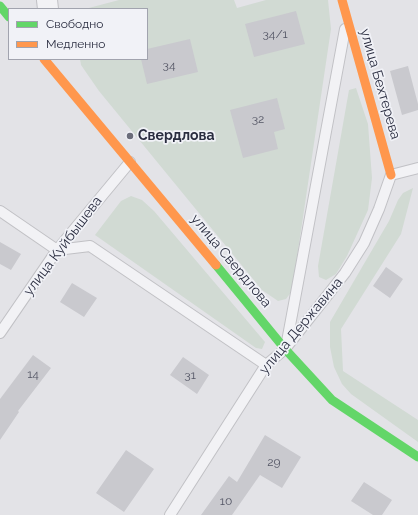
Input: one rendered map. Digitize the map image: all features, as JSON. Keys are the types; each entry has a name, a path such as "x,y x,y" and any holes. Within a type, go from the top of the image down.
{"street":[{"name":"улица Бехтерева","path":"342,0 391,175"},
{"path":"0,6 8,16"},
{"name":"улица Свердлова","path":"51,64 285,349 332,400 418,457"}],"lane":[{"path":"285,349 347,19"},
{"name":"улица Куйбышева","path":"0,333 57,250 130,162"},
{"path":"391,175 418,168"},
{"name":"улица Державина","path":"170,515 266,365 285,349 345,273 364,243 379,209 391,175"},
{"path":"0,212 57,250 90,246 266,365"}],"shaded area":[{"path":"119,0 234,0 237,8 266,0 328,0 331,29 292,291 286,299 278,301 262,290 99,91 81,65 80,60 148,60 148,8 89,8"},
{"path":"356,88 368,124 372,178 368,210 347,256 336,274 326,280 319,277 318,266 349,90"},
{"path":"413,188 401,234 341,329 343,371 418,420 418,442 351,394 342,384 334,367 330,347 330,322 389,221 398,200 403,193"},
{"path":"131,196 142,200 154,211 265,342 262,349 256,348 95,235 121,201"}],"building":[{"path":"296,11 305,44 254,57 245,24"},
{"path":"190,39 198,72 147,84 141,60 148,60 148,49"},
{"path":"408,66 418,104 418,110 402,115 390,71"},
{"path":"277,98 285,129 274,132 278,149 243,158 230,110"},
{"path":"0,242 21,254 11,270 0,264"},
{"path":"386,267 403,279 390,298 373,286"},
{"path":"72,283 97,298 84,317 60,302"},
{"path":"33,355 51,368 18,411 19,412 0,440 0,399"},
{"path":"183,357 209,375 197,394 170,375"},
{"path":"265,435 301,457 282,488 260,475 232,515 201,515 229,476 237,482"},
{"path":"126,450 154,469 124,512 96,493"},
{"path":"364,482 392,500 382,515 373,515 351,501"}],"traffic: fast":[{"path":"0,6 8,16"},
{"path":"216,265 285,349 332,400 418,457"}],"traffic: slow":[{"path":"342,0 391,175"},
{"path":"45,60 216,265"}],"place":[{"name":"Свердлова","path":"130,136"}]}
